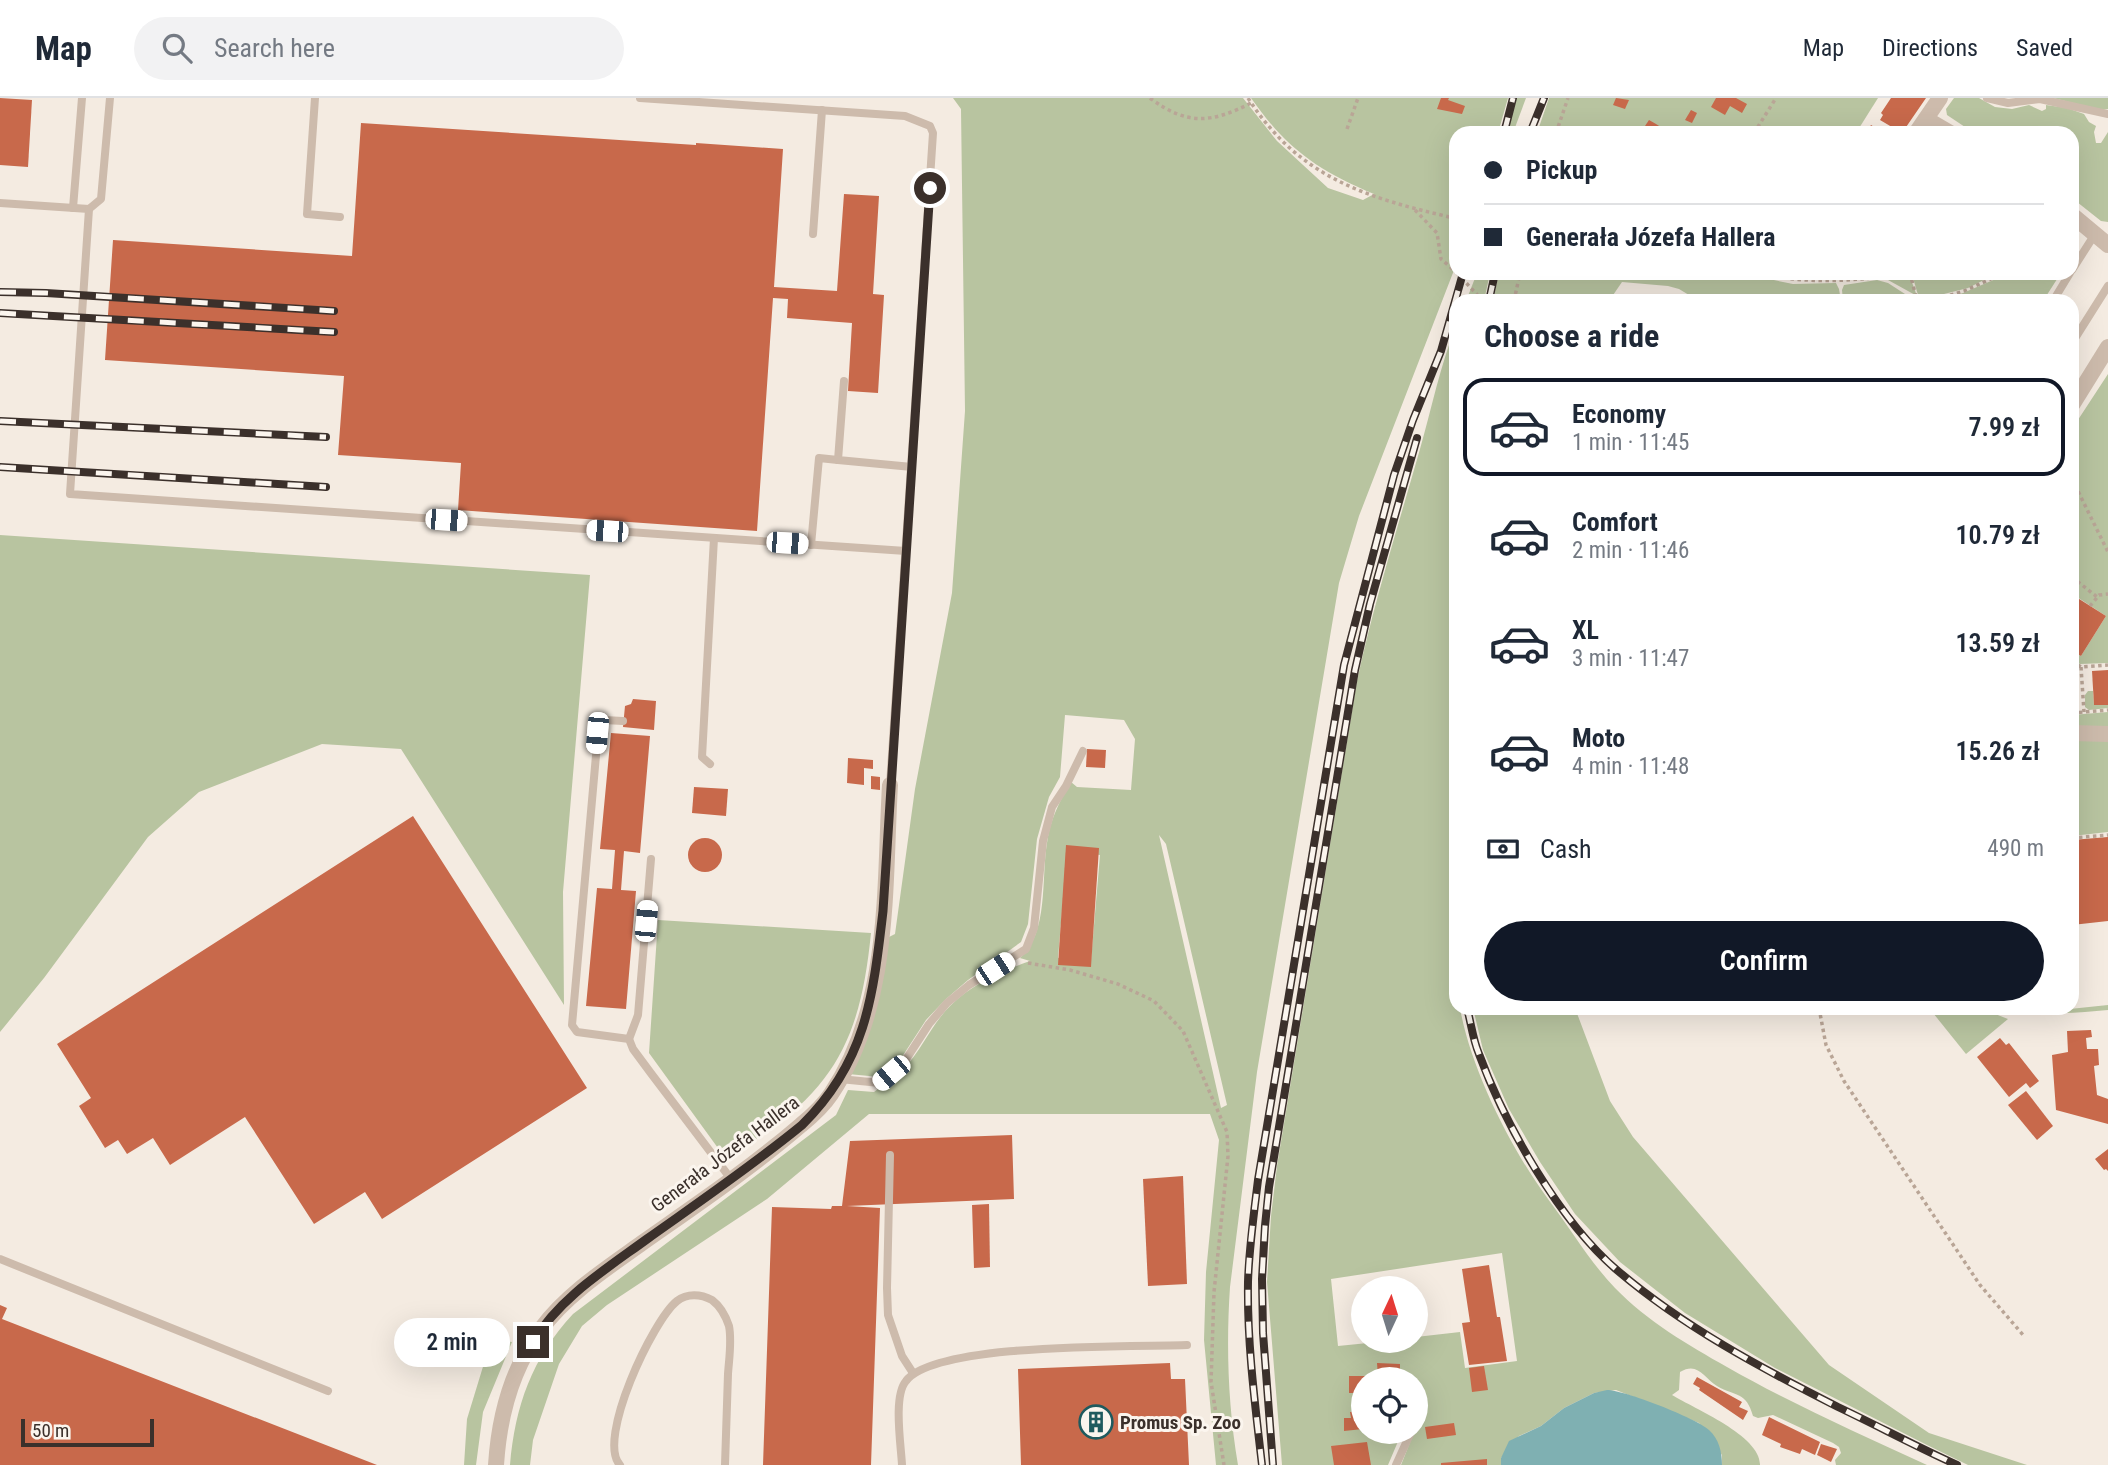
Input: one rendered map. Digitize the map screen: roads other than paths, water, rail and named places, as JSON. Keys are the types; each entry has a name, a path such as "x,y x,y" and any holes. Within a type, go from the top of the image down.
{"street":[{"path":"1921,126 1940,98"},
{"path":"1926,119 1938,126"},
{"path":"2079,220 2108,245"},
{"path":"2079,394 2108,348"},
{"path":"2079,733 2108,734"},
{"name":"Generała Józefa Hallera","path":"496,1465 504,1412 512,1385 525,1355 541,1329 562,1305 602,1272 802,1125 830,1096 840,1079 853,1054 876,982 890,785"}],"lane":[{"path":"73,208 82,98"},
{"path":"0,203 89,209 101,199 110,98"},
{"path":"315,98 307,215 340,217"},
{"path":"640,98 905,116 930,126 933,133 890,785"},
{"path":"1987,98 2012,101 2040,99 2108,114"},
{"path":"813,234 822,110"},
{"path":"89,209 71,494 906,551"},
{"path":"2079,259 2095,234"},
{"path":"2079,332 2108,286"},
{"path":"838,460 844,381"},
{"path":"811,545 819,458 912,467"},
{"path":"710,764 702,757 714,538"},
{"path":"624,721 604,720 599,724 597,733 572,1025 577,1032 629,1039"},
{"path":"840,1079 880,1083 903,1064 929,1024 947,1003 969,985 1026,949 1034,928 1043,841 1052,807 1083,751"},
{"path":"651,859 638,1015 629,1039 633,1049 731,1179"},
{"path":"890,1155 888,1315 902,1356 913,1373"},
{"path":"0,1259 328,1391"},
{"path":"620,1465 614,1441 630,1383 665,1314 675,1302 692,1295 707,1297 718,1304 729,1326 725,1465"},
{"path":"902,1465 899,1406 903,1383 913,1373 938,1362 1000,1351 1188,1345"},
{"path":"1396,1465 1406,1444"}],"water":[{"path":"1607,1390 1643,1399 1702,1425 1718,1442 1722,1465 1501,1465 1501,1458 1509,1441 1541,1426 1564,1408 1594,1393"}],"railway":[{"path":"1506,126 1513,98"},
{"path":"1533,126 1544,98"},
{"path":"1457,294 1461,280"},
{"path":"1490,294 1494,280"},
{"path":"0,292 334,311"},
{"path":"0,313 334,332"},
{"path":"1262,1465 1252,1373 1248,1282 1258,1180 1344,665 1394,475 1441,351 1449,323"},
{"path":"0,421 326,437"},
{"path":"1273,1465 1263,1333 1262,1279 1269,1187 1355,670 1370,604 1417,438"},
{"path":"0,467 326,487"},
{"path":"1469,1015 1490,1082 1519,1141 1555,1200 1596,1251 1669,1310 1752,1362 1957,1465"}],"place":[{"name":"Promus Sp. Zoo","path":"1096,1422"}]}
